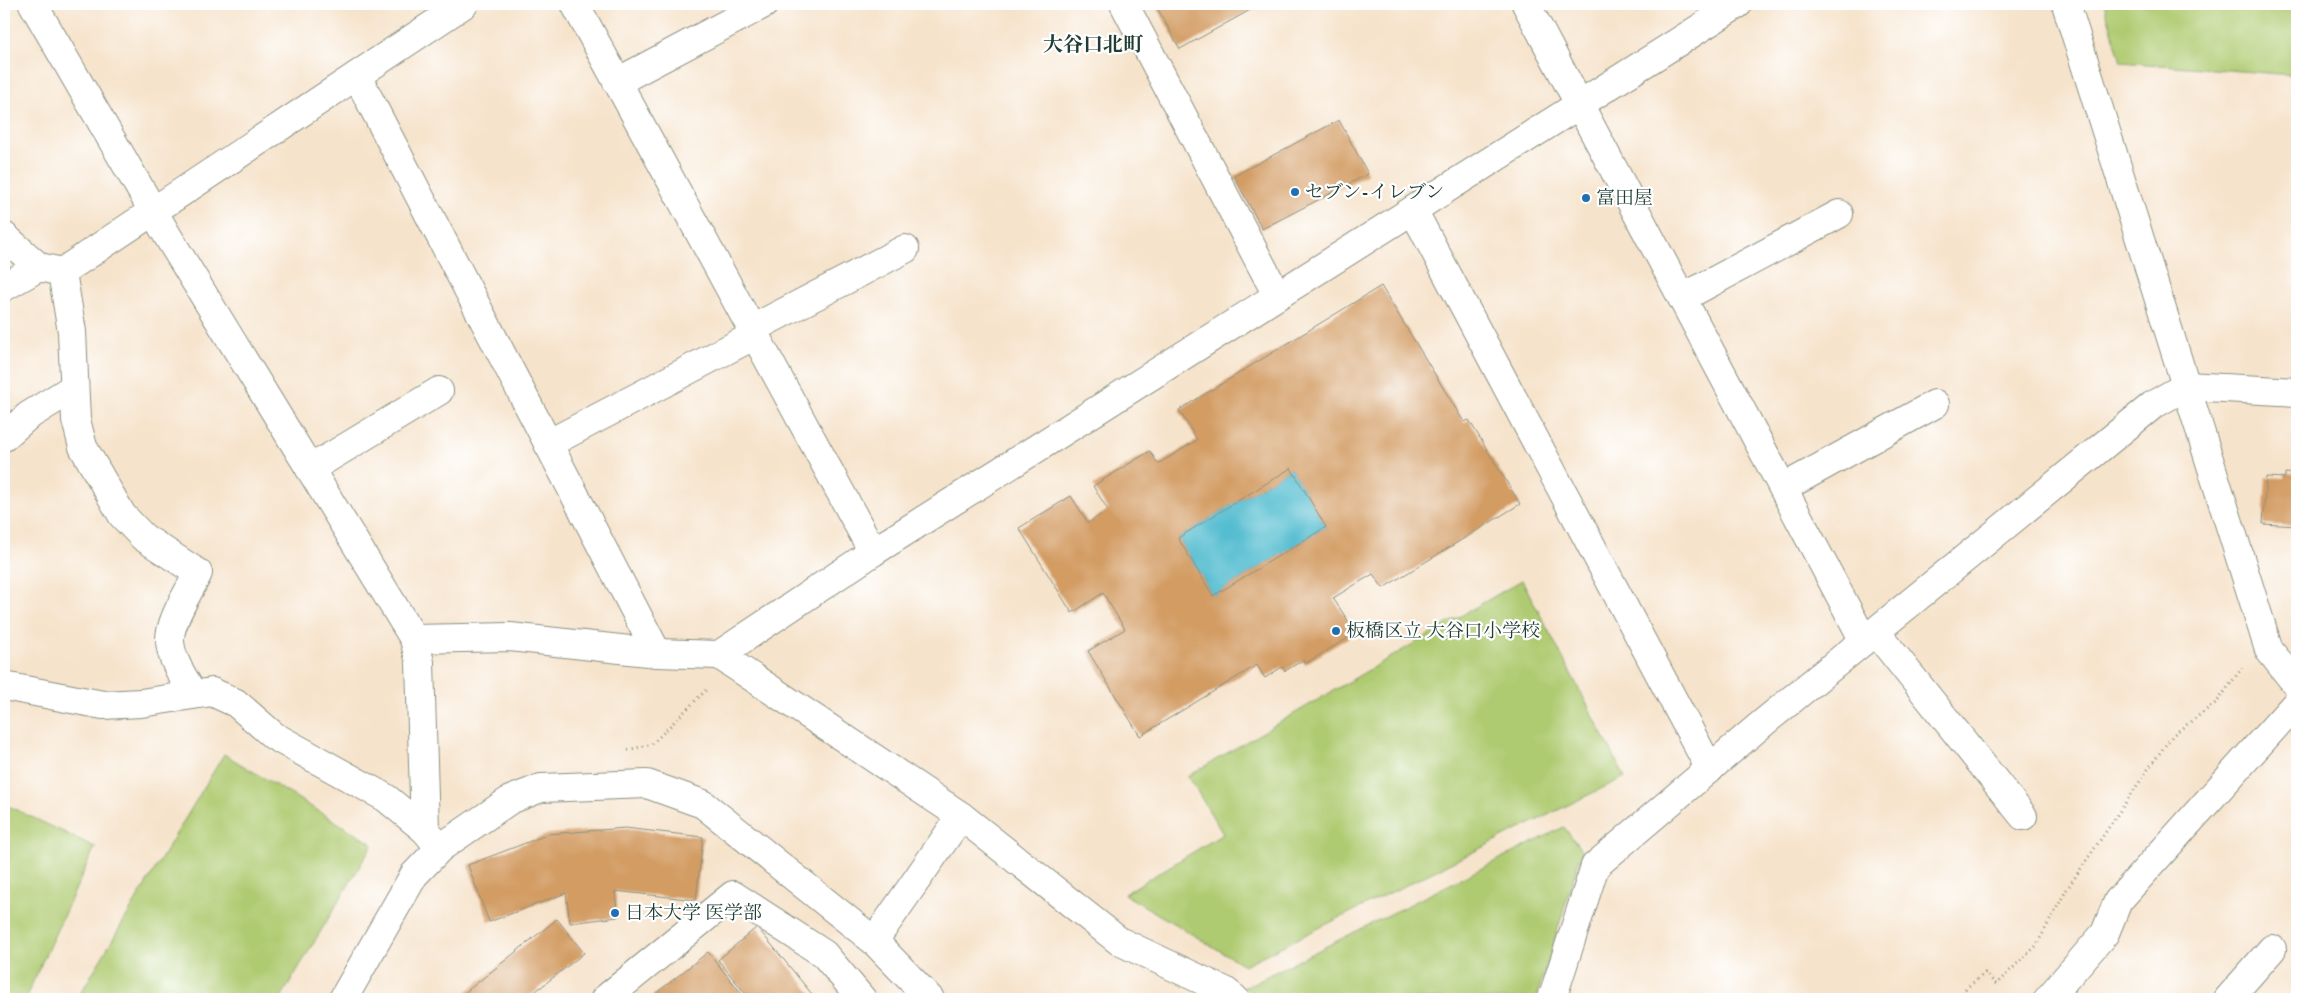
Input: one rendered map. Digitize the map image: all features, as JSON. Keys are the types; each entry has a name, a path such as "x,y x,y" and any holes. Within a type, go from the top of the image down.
{"street":[{"path":"34,4 153,210 414,640 420,662 433,839 343,999"},
{"path":"4,287 50,270 153,210 464,4"},
{"path":"575,4 754,332 858,528 873,552"},
{"path":"617,82 764,4"},
{"path":"1124,4 1277,295"},
{"path":"1526,4 1783,488 1870,636 2023,816"},
{"path":"719,656 873,552 1738,4"},
{"path":"2066,4 2269,650 2297,685"},
{"path":"357,76 657,653"},
{"path":"1414,210 1710,769"},
{"path":"1682,298 1838,214"},
{"path":"4,236 50,270 72,332 73,388 76,420 83,447 122,515 143,537 198,573 174,622 170,641 178,668 193,694"},
{"path":"548,444 905,249"},
{"path":"1552,999 1594,866 1870,636 2152,405 2186,386 2297,392"},
{"path":"4,437 28,416 73,388"},
{"path":"310,470 439,391"},
{"path":"1783,488 1935,404"},
{"path":"414,640 510,637 657,653 719,656 961,816 1119,941 1225,991 1235,999"},
{"path":"4,686 103,705 141,703 212,692 236,703 274,736 386,798 433,839"},
{"path":"2048,999 2105,933 2118,901 2297,702"},
{"path":"433,839 510,800 541,788 647,784 703,804 874,941 930,999"},
{"path":"874,941 961,816"},
{"path":"605,999 733,895 824,954 862,999"},
{"path":"2228,999 2272,949"}],"path":[{"path":"1966,989 1985,973 1996,984 2036,946 2067,890 2173,735 2217,702 2244,665 2269,650"},
{"path":"624,751 652,744 716,680 719,656"}],"green space":[{"path":"2104,4 2297,4 2297,36 2293,75 2121,62"},
{"path":"1522,580 1625,777 1244,965 1124,894 1223,834 1188,776"},
{"path":"224,754 373,844 280,999 77,999"},
{"path":"4,804 95,847 25,999 4,999"},
{"path":"1564,827 1582,851 1536,999 1267,999 1243,988"}],"water":[{"path":"1291,468 1326,527 1213,596 1178,538"}],"building":[{"path":"1155,4 1261,4 1180,49"},
{"path":"1339,120 1368,174 1262,229 1234,176"},
{"path":"1381,286 1464,422 1469,420 1520,504 1383,588 1373,574 1333,598 1356,633 1305,664 1303,660 1285,671 1282,667 1265,678 1257,665 1140,736 1088,651 1125,629 1103,593 1072,613 1019,528 1071,496 1088,523 1108,510 1093,486 1150,451 1158,464 1197,440 1179,410","holes":["1291,468 1326,527 1213,596 1178,538"]},
{"path":"2285,473 2297,474 2297,526 2263,524 2266,477 2285,478"},
{"path":"625,828 703,837 696,900 615,891 618,917 570,923 566,893 489,922 468,865 549,834"},
{"path":"557,919 584,953 526,999 457,999"},
{"path":"757,927 816,999 750,999 718,960"},
{"path":"708,952 746,999 649,999"}],"place":[{"name":"セブン-イレブン","path":"1295,192"},
{"name":"富田屋","path":"1586,198"},
{"name":"板橋区立 大谷口小学校","path":"1336,631"},
{"name":"日本大学 医学部","path":"615,913"}],"district":[{"name":"大谷口北町","path":"1093,45"}]}
